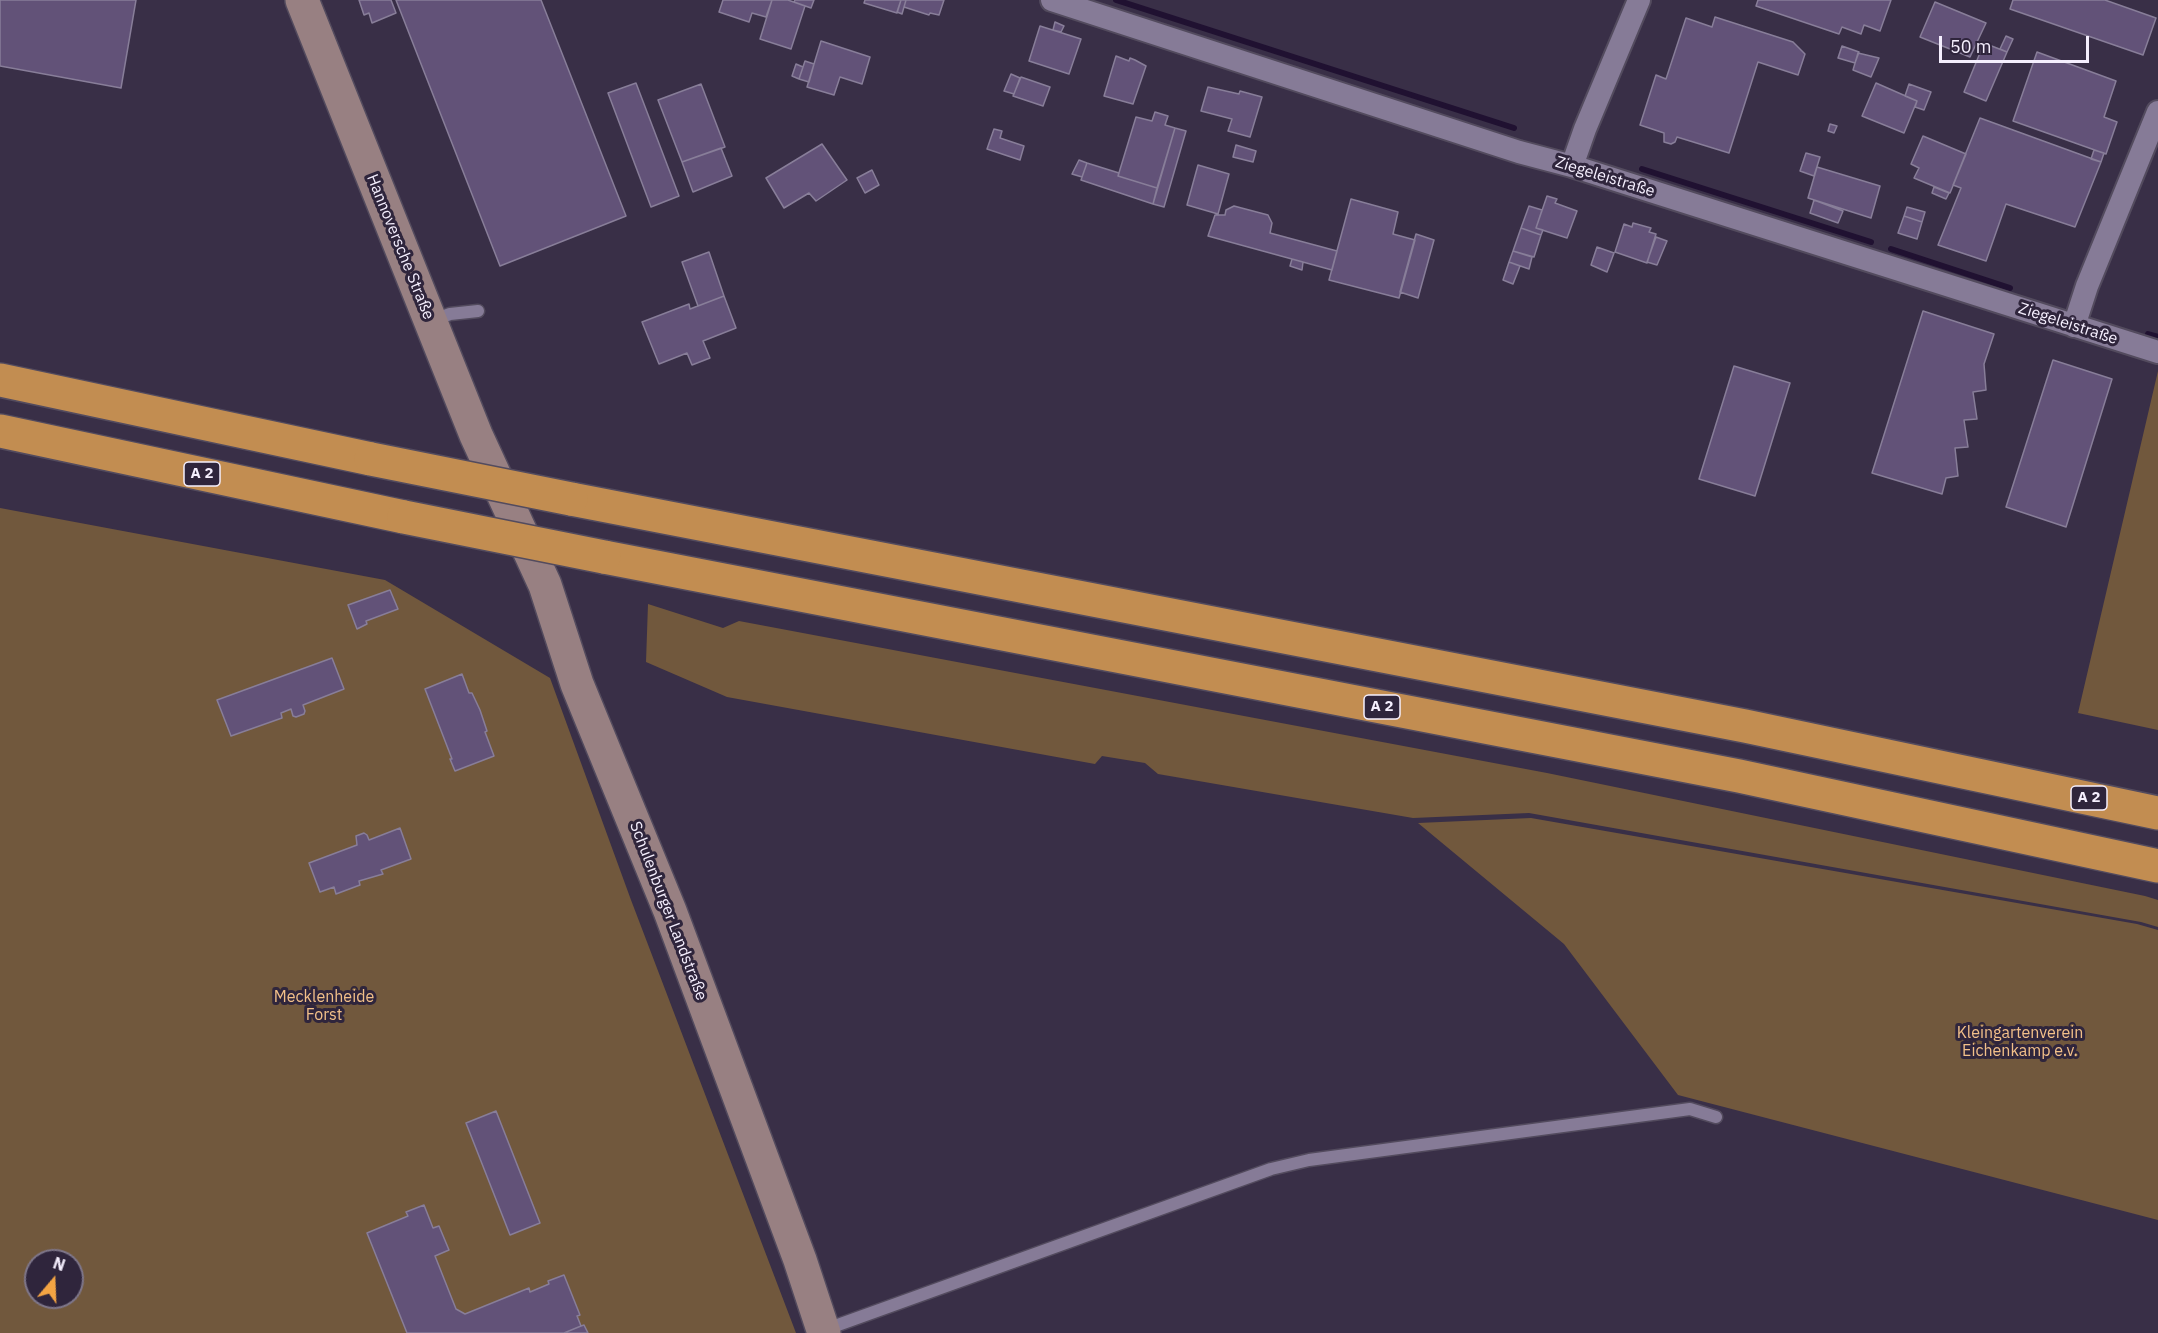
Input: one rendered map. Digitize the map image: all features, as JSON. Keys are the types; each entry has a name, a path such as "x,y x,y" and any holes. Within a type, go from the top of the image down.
{"highway":[{"name":"A 2","path":"0,380 570,499 1733,724 2158,813"},
{"name":"A 2","path":"0,430 404,517 1739,776 2158,866"}],"main road":[{"name":"Hannoversche Straße","path":"302,0 430,321 502,494"},
{"name":"Schulenburger Landstraße","path":"502,494 524,534 545,585 577,684 670,911 800,1260 824,1332"}],"street":[{"name":"Ziegeleistraße","path":"1052,0 1519,152 1572,166 2158,352"},
{"path":"1572,166 1639,0"},
{"path":"2074,326 2091,276 2158,112"}],"lane":[{"path":"430,321 450,314 478,311"},
{"path":"824,1332 1271,1169 1309,1160 1690,1109 1716,1117"}],"green space":[{"path":"2158,371 2158,730 2078,713"},
{"name":"Mecklenheide Forst","path":"0,508 385,580 550,678 631,900 796,1333 0,1333"},
{"path":"648,604 723,628 739,621 1547,773 2145,896 2158,900 2158,927 2141,922 1529,813 1413,818 1158,774 1145,763 1102,756 1095,764 727,697 646,662"},
{"name":"Kleingartenverein Eichenkamp e.v.","path":"1531,818 2137,924 2158,930 2158,1220 1678,1095 1564,944 1418,823"}],"building":[{"path":"0,0 136,0 121,88 0,66"},
{"path":"359,0 391,0 396,13 372,23 369,13 364,15"},
{"path":"396,0 541,0 626,216 500,266"},
{"path":"723,0 772,0 766,17 752,13 749,22 719,12"},
{"path":"772,0 788,0 805,6 791,49 760,39"},
{"path":"795,0 814,0 811,8 794,2"},
{"path":"865,0 901,0 897,13 864,3"},
{"path":"901,0 906,0 902,14 897,12"},
{"path":"906,0 944,0 939,15 930,13 929,15 904,7"},
{"path":"1758,0 1891,0 1880,31 1864,25 1861,34 1842,27 1839,34 1756,6"},
{"path":"2013,0 2105,0 2156,18 2143,55 2010,9"},
{"path":"1935,2 1986,23 1970,57 1920,37"},
{"path":"1715,17 1793,42 1805,54 1798,75 1758,62 1729,153 1677,137 1671,144 1664,142 1664,133 1640,125 1656,75 1666,79 1686,18 1712,27"},
{"path":"1055,22 1064,26 1061,32 1053,30"},
{"path":"1040,26 1081,39 1069,74 1029,61"},
{"path":"2006,36 2013,39 2007,52 2000,49"},
{"path":"821,41 870,57 862,84 840,77 834,95 807,87"},
{"path":"1984,43 2007,52 1986,101 1964,92"},
{"path":"1842,46 1859,52 1855,63 1838,58"},
{"path":"2037,52 2116,81 2104,117 2117,122 2106,154 2013,121"},
{"path":"1858,53 1879,58 1871,77 1853,70"},
{"path":"1116,56 1129,61 1130,58 1146,66 1133,104 1104,96"},
{"path":"805,61 814,64 809,82 799,79"},
{"path":"796,64 803,67 799,79 792,76"},
{"path":"1011,74 1020,78 1014,94 1004,91"},
{"path":"1021,77 1050,87 1043,106 1013,96"},
{"path":"636,83 679,196 651,207 608,93"},
{"path":"1876,83 1917,101 1904,133 1862,116"},
{"path":"701,84 725,147 682,162 658,100"},
{"path":"1909,84 1931,92 1924,110 1915,107 1917,101 1905,96"},
{"path":"1208,87 1239,94 1240,91 1262,97 1250,137 1228,131 1232,119 1201,111"},
{"path":"1155,112 1168,116 1165,125 1175,128 1157,188 1118,176 1136,117 1152,121"},
{"path":"1980,118 2101,162 2075,227 2006,204 1986,261 1938,245 1961,188 1953,185"},
{"path":"1830,124 1837,126 1834,133 1828,131"},
{"path":"1175,128 1186,131 1164,207 1153,204"},
{"path":"994,129 1002,131 1000,138 1024,146 1020,160 987,149"},
{"path":"1923,136 1966,154 1950,193 1914,178 1919,168 1911,164"},
{"path":"822,144 847,180 816,201 809,193 784,208 766,178"},
{"path":"1236,145 1256,151 1253,162 1233,157"},
{"path":"721,148 732,176 693,192 682,162"},
{"path":"2094,150 2104,153 2101,162 2091,159"},
{"path":"1806,153 1820,157 1814,176 1800,171"},
{"path":"1079,160 1087,163 1082,177 1072,174"},
{"path":"1087,163 1119,173 1118,176 1157,188 1153,204 1081,180"},
{"path":"1198,165 1229,174 1218,214 1187,205"},
{"path":"1817,167 1880,186 1871,218 1808,198"},
{"path":"872,170 879,185 865,193 857,178"},
{"path":"1934,187 1949,193 1946,199 1932,193"},
{"path":"1547,196 1557,199 1555,203 1577,211 1567,238 1536,228"},
{"path":"1351,199 1398,212 1393,234 1415,240 1399,298 1329,280"},
{"path":"1814,200 1843,211 1838,223 1810,213"},
{"path":"1234,206 1268,215 1272,223 1270,233 1337,251 1332,270 1208,236 1215,215 1225,215 1226,210"},
{"path":"1529,206 1542,210 1536,228 1543,230 1541,235 1521,228"},
{"path":"1907,207 1925,212 1922,222 1904,216"},
{"path":"1904,216 1922,222 1917,239 1898,233"},
{"path":"1633,223 1651,228 1649,232 1656,234 1647,263 1615,252 1624,224 1632,227"},
{"path":"1521,228 1541,235 1534,257 1513,251"},
{"path":"1416,234 1434,240 1418,298 1400,292"},
{"path":"1656,237 1667,241 1657,265 1647,262"},
{"path":"1597,247 1614,253 1607,272 1591,265"},
{"path":"1513,251 1532,257 1529,269 1509,262"},
{"path":"709,252 724,296 698,306 682,262"},
{"path":"1292,259 1303,262 1302,270 1290,266"},
{"path":"1509,262 1520,266 1513,284 1503,280"},
{"path":"724,296 736,328 703,341 710,358 692,365 687,353 659,364 642,322 689,304 690,309"},
{"path":"1923,311 1994,334 1984,364 1986,390 1973,392 1977,419 1964,420 1968,447 1955,448 1958,476 1946,478 1942,494 1872,473"},
{"path":"2053,360 2112,379 2066,527 2006,507"},
{"path":"1734,366 1790,383 1755,496 1699,479"},
{"path":"390,590 398,609 366,621 367,624 357,629 348,605"},
{"path":"332,658 344,689 303,705 304,714 293,716 291,709 281,713 282,718 231,736 217,700"},
{"path":"462,674 469,693 472,693 480,710 494,756 455,771 425,689"},
{"path":"400,828 411,859 381,870 383,874 359,881 360,885 336,894 334,887 320,892 309,863 357,845 356,836 364,833 369,840"},
{"path":"496,1111 540,1223 510,1235 466,1123"},
{"path":"424,1205 433,1228 439,1226 449,1250 435,1256 456,1309 465,1314 529,1288 530,1292 564,1275 580,1315 577,1316 581,1326 564,1333 407,1333 367,1233 408,1216 406,1212"},
{"path":"584,1325 588,1333 564,1333 581,1326"}],"waterway":[{"path":"1116,0 1514,128"},
{"path":"1642,169 1871,242"},
{"path":"1891,249 2010,288"},
{"path":"2148,334 2158,337"}]}
